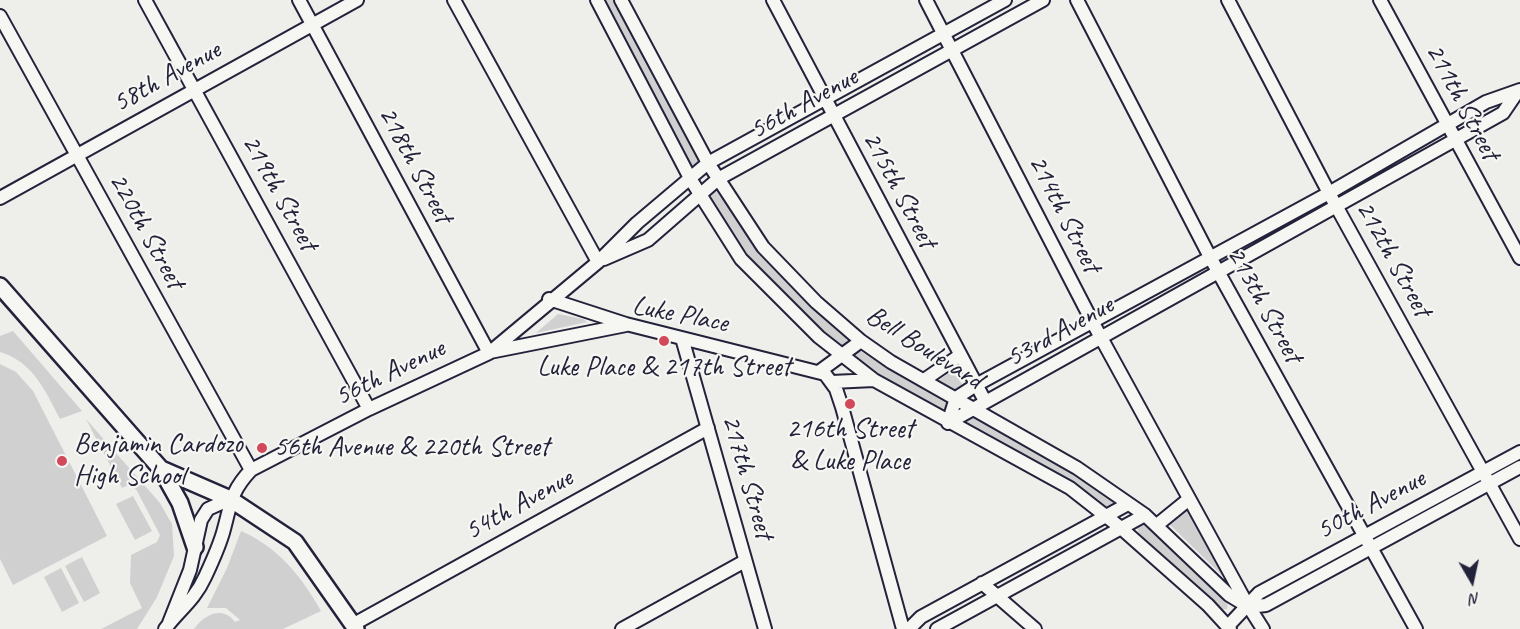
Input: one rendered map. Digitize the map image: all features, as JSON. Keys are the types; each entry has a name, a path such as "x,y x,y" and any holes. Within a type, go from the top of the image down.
{"main road":[{"path":"0,286 161,469 180,504 195,547"},
{"path":"161,469 230,499 295,542 355,627"}],"street":[{"name":"219th Street","path":"146,0 369,409"},
{"name":"218th Street","path":"299,0 489,352"},
{"name":"58th Avenue","path":"0,198 357,0"},
{"path":"454,0 598,262"},
{"name":"Bell Boulevard","path":"597,0 691,180 741,259 819,337 874,380 948,423 1070,488 1121,528 1208,605 1229,628"},
{"name":"Bell Boulevard","path":"621,0 718,179 763,246 816,302 861,341 924,381 1077,468 1145,515 1229,595 1249,607 1263,629"},
{"name":"215th Street","path":"773,0 959,356 985,401"},
{"name":"214th Street","path":"926,0 1093,322 1249,607"},
{"name":"56th Avenue","path":"166,627 190,604 204,579 224,530 230,499 240,481 251,470 369,409 489,352 549,300 598,262 637,223 691,180 708,163 1005,0"},
{"name":"56th Avenue","path":"598,262 648,240 718,179 1044,0"},
{"name":"213th Street","path":"1077,0 1218,272 1416,629"},
{"name":"212th Street","path":"1228,0 1336,207 1520,538"},
{"name":"211th Street","path":"1380,0 1520,258"},
{"name":"220th Street","path":"0,16 251,470"},
{"name":"53rd Avenue","path":"957,398 976,385 1329,193 1486,102 1519,90"},
{"name":"53rd Avenue","path":"948,423 1503,113 1519,90"},
{"path":"549,300 626,324"},
{"name":"Luke Place","path":"489,352 626,324 820,371 832,382 842,407 903,629"},
{"name":"217th Street","path":"682,338 765,629"},
{"path":"820,371 861,341"},
{"path":"924,381 959,356"},
{"path":"832,382 874,380"},
{"path":"948,423 957,398"},
{"name":"54th Avenue","path":"355,627 708,428"},
{"name":"50th Avenue","path":"1229,628 1259,593 1520,452"},
{"name":"50th Avenue","path":"1249,607 1266,605 1520,466"},
{"name":"56th Avenue","path":"166,627 190,570 201,520 208,509 230,499"},
{"path":"1157,525 1189,499"},
{"path":"909,629 921,617 1128,504"},
{"path":"937,629 1145,515"},
{"path":"622,629 745,561"},
{"path":"982,583 994,596 1035,629"}],"shaded area":[{"path":"601,0 615,0 699,161 692,169"},
{"path":"715,190 787,281 852,341 844,347 829,338 783,295 744,250 708,199 708,193"},
{"path":"558,314 583,319 587,322 536,333"},
{"path":"13,331 82,411 60,419 30,370 0,352 0,336"},
{"path":"860,351 949,405 949,415 874,373 853,356"},
{"path":"0,364 16,372 33,391 107,536 13,585 0,559"},
{"path":"953,369 962,384 951,394 936,383"},
{"path":"971,415 1065,465 1113,498 1113,505 1105,507 1029,458 963,423 963,419"},
{"path":"86,419 160,503 172,524 174,556 157,597 137,629 101,629 142,608 130,583 131,555 157,542 160,535 136,489 128,485 122,488"},
{"path":"133,496 152,531 135,540 116,504"},
{"path":"1188,505 1231,584 1167,522"},
{"path":"1144,523 1228,601 1227,609 1219,610 1139,533 1137,528"},
{"path":"241,531 266,545 288,564 321,611 283,629 194,629 213,614 225,614 235,622 240,620 226,608 207,608 227,568"},
{"path":"82,557 100,593 84,602 65,566"},
{"path":"61,568 79,603 62,612 44,577"}],"place":[{"name":"Luke Place & 217th Street","path":"664,341"},
{"name":"216th Street & Luke Place","path":"850,404"},
{"name":"56th Avenue & 220th Street","path":"262,448"},
{"name":"Benjamin Cardozo High School","path":"62,461"}]}
